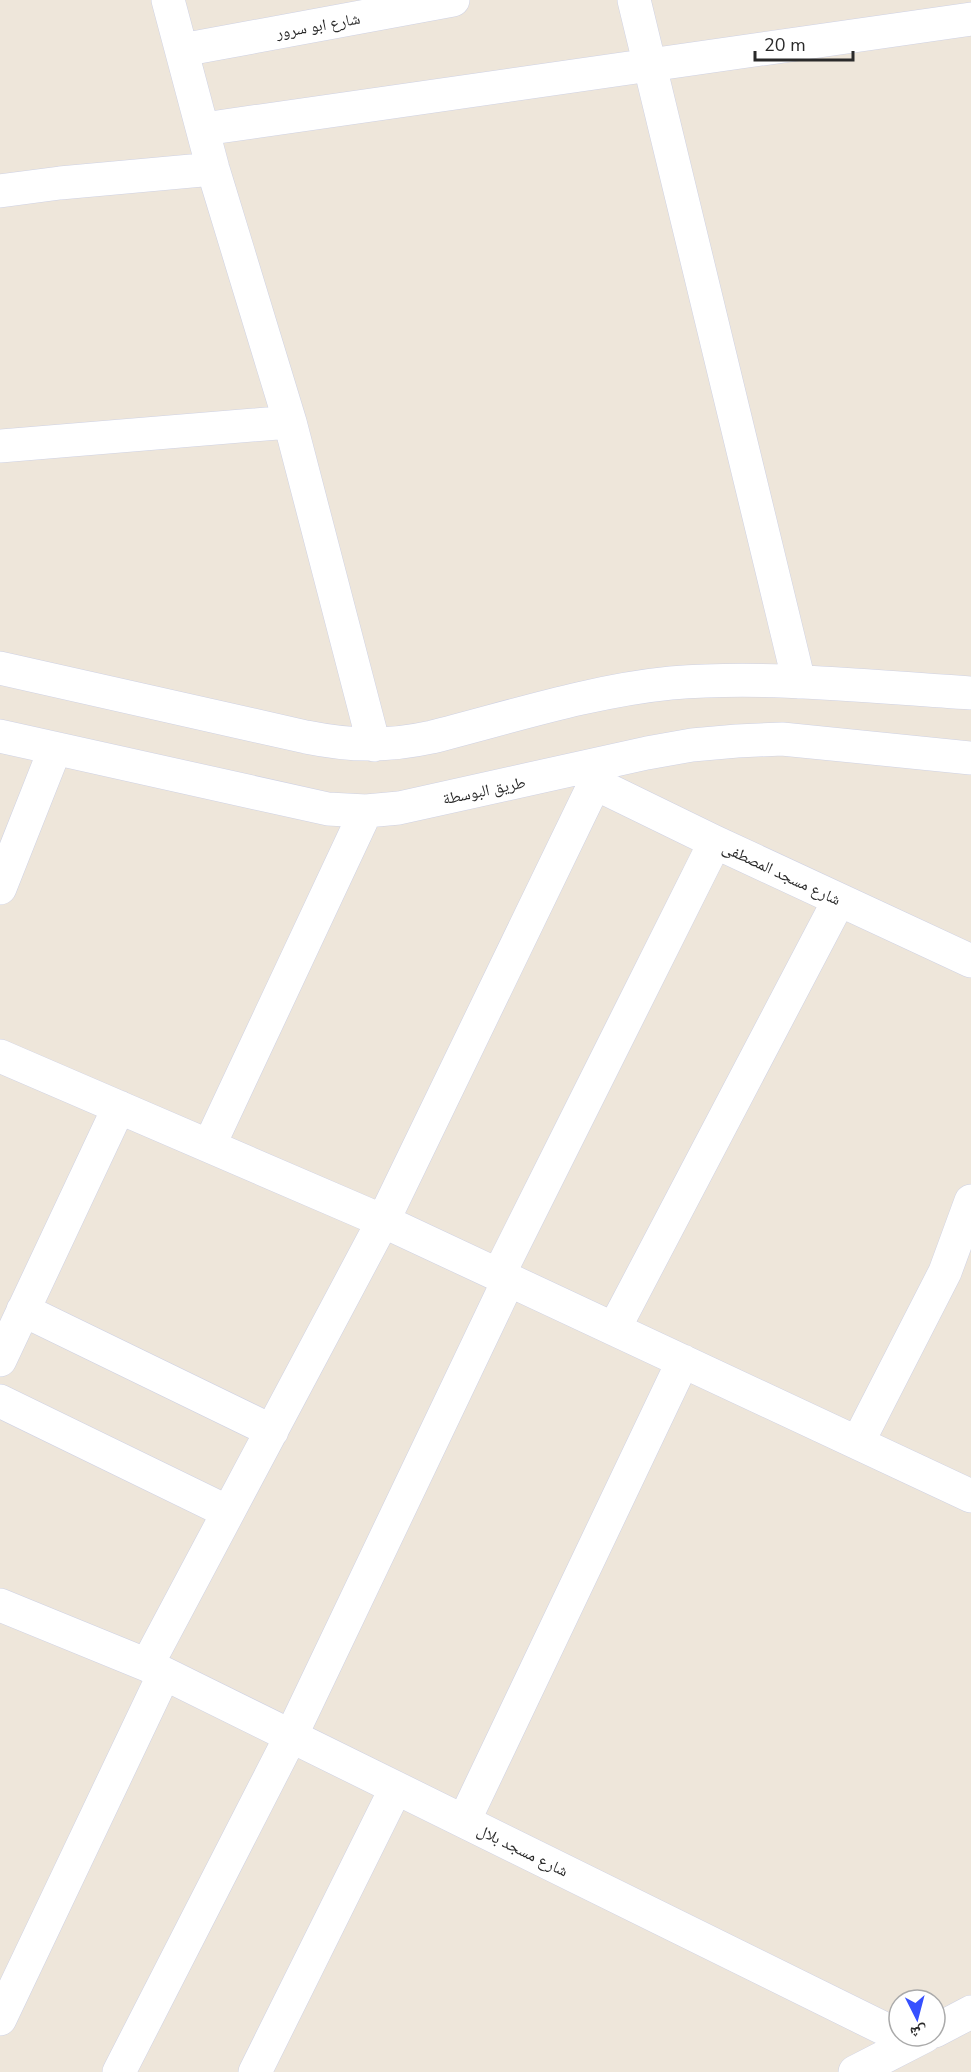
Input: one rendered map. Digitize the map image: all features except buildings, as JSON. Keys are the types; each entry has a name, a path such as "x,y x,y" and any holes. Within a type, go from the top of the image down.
{"street":[{"path":"168,0 213,169 290,422 374,745"},
{"name":"شارع ابو سرور","path":"182,50 453,0"},
{"path":"634,0 799,681"},
{"path":"204,129 971,19"},
{"path":"0,191 213,169"},
{"path":"0,446 290,422"},
{"path":"0,668 340,744 374,745 403,743 608,692 671,683 799,681 971,693"},
{"name":"طريق البوسطة","path":"0,736 328,809 366,811 399,808 599,773 647,753 692,745 782,739 971,758"},
{"path":"0,888 55,749"},
{"path":"0,2019 228,1512 383,1221 599,773"},
{"name":"شارع مسجد المصطفى","path":"599,773 715,842 971,961"},
{"path":"208,1146 366,811"},
{"path":"119,2072 291,1736 504,1277 715,842"},
{"path":"614,1329 839,900"},
{"path":"0,1056 383,1221 971,1495"},
{"path":"0,1360 119,1107"},
{"path":"858,1442 945,1272 971,1201"},
{"path":"23,1310 272,1431"},
{"path":"464,1821 683,1361"},
{"path":"0,1401 228,1512"},
{"name":"شارع مسجد بلال","path":"0,1605 155,1670 464,1821 887,2005"},
{"path":"255,2072 396,1788"},
{"path":"855,2072 895,2048"}]}
